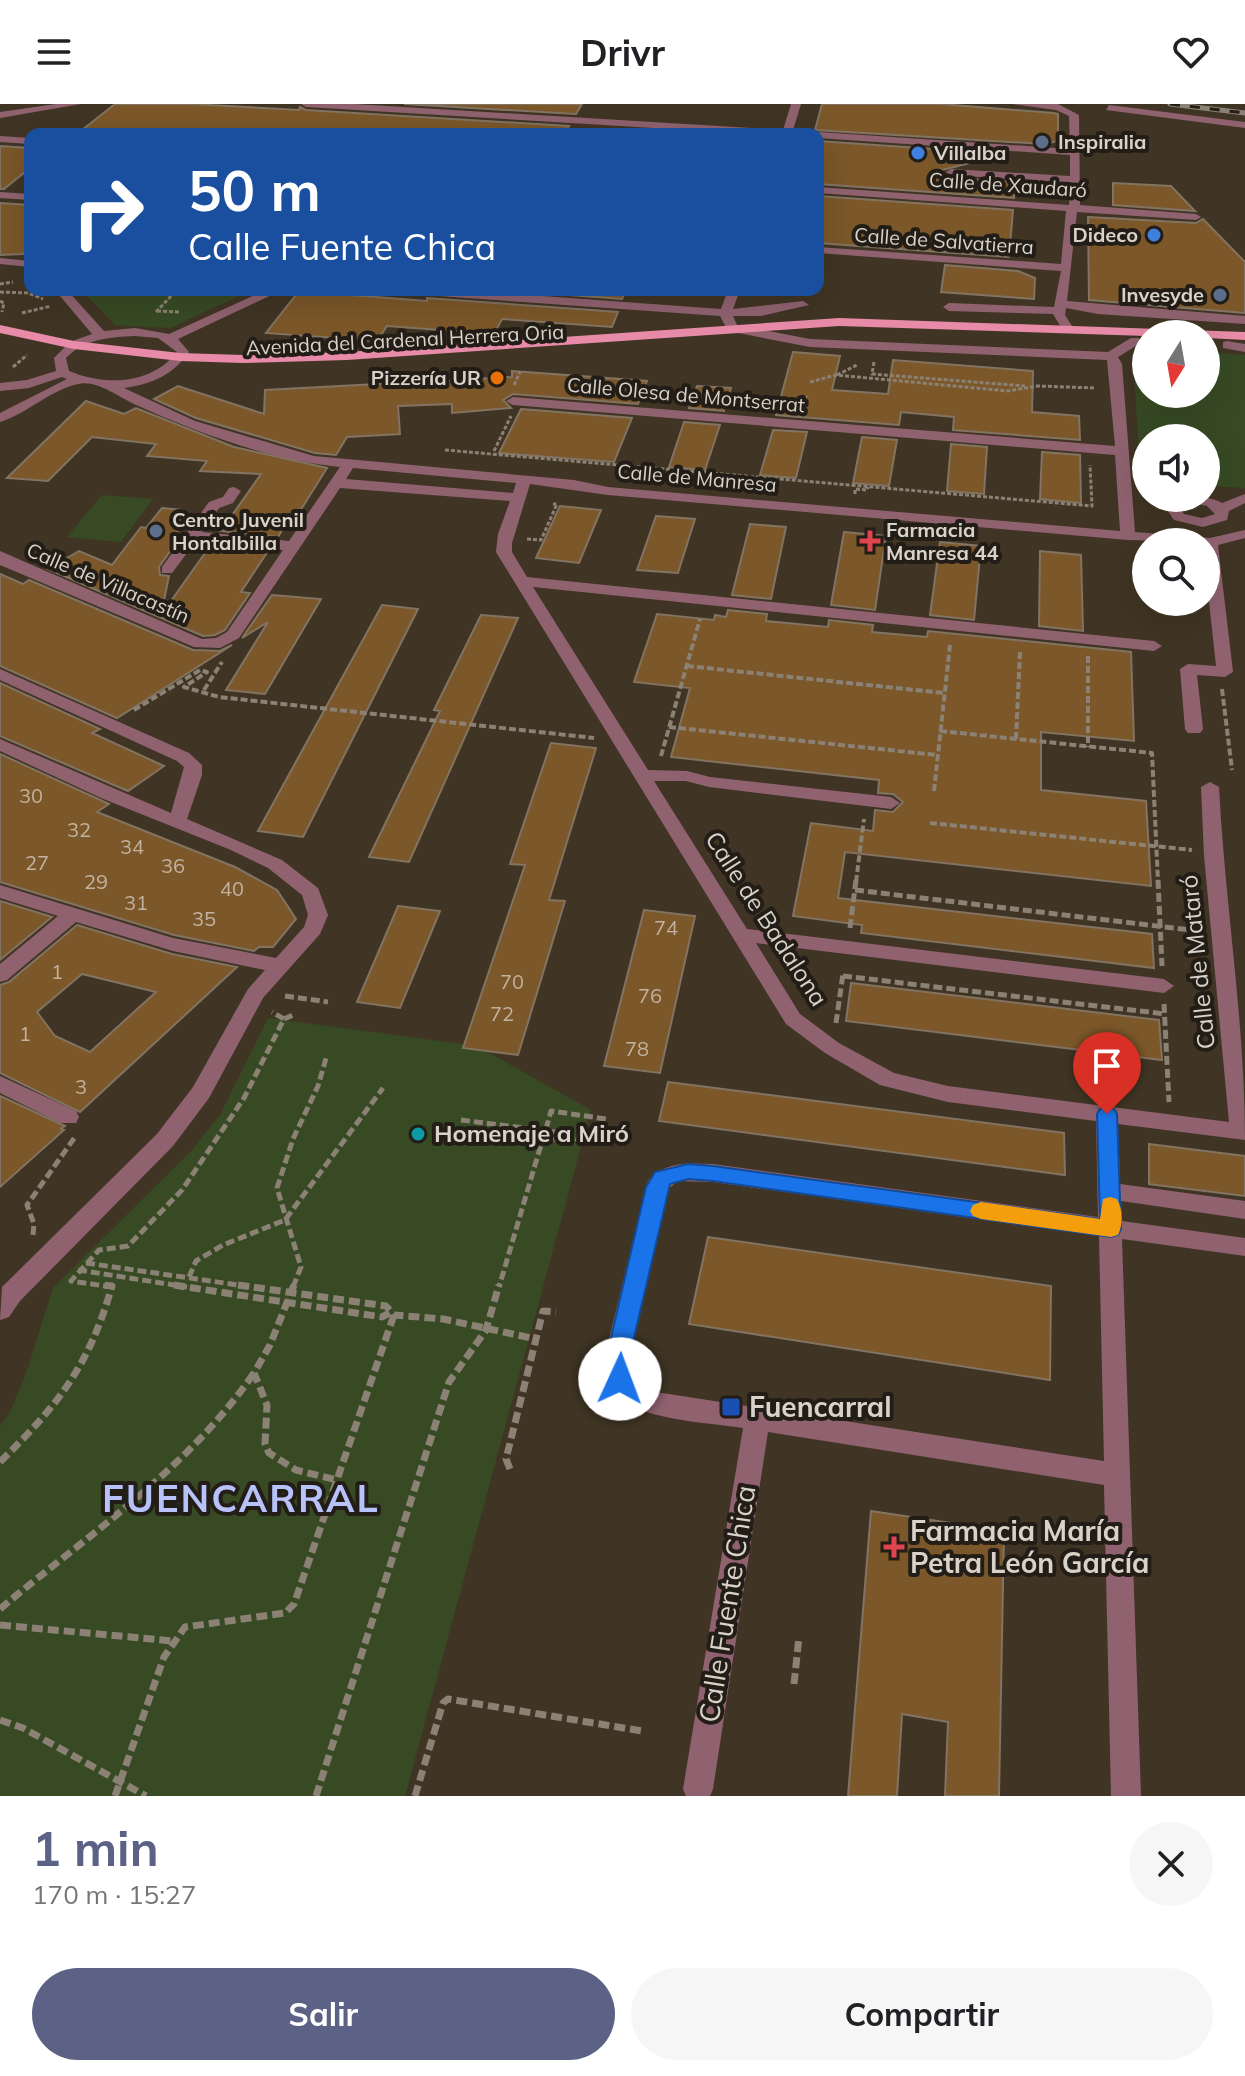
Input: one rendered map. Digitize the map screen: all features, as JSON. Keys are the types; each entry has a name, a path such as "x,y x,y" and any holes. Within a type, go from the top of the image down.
{"main road":[{"name":"Avenida del Cardenal Herrera Oria","path":"177,361 321,358 732,328 874,322 1132,331"},
{"name":"Avenida del Cardenal Herrera Oria","path":"0,329 69,349"},
{"name":"Avenida del Cardenal Herrera Oria","path":"0,338 227,369 316,368 765,336 883,331 1132,342"},
{"path":"1220,334 1245,335"},
{"path":"1220,345 1227,345"}],"street":[{"path":"0,115 76,104"},
{"path":"306,104 588,117 725,128"},
{"path":"789,128 796,104"},
{"path":"1017,104 1058,107 1074,115 1076,180 1069,216 1067,268 1060,308 1060,319 1068,329"},
{"path":"1109,108 1245,125"},
{"path":"573,114 588,117"},
{"path":"824,135 1076,152"},
{"path":"0,139 24,141"},
{"path":"951,172 1076,180"},
{"name":"Calle de Xaudaró","path":"824,190 1196,217"},
{"path":"0,195 24,197"},
{"name":"Calle de Salvatierra","path":"824,250 1067,268"},
{"path":"3,266 24,264"},
{"path":"170,338 263,296"},
{"path":"492,296 725,313 761,312 803,305"},
{"path":"732,296 725,313 732,328"},
{"path":"56,298 101,336"},
{"path":"949,307 1060,308 1245,320"},
{"path":"1105,330 1153,323 1245,335"},
{"name":"Avenida del Cardenal Herrera Oria","path":"732,328 810,343 1111,356"},
{"path":"69,376 60,365 69,349 101,336 135,332 170,338 183,352 177,361 151,378 141,394 153,407"},
{"path":"1227,345 1245,347"},
{"path":"1128,536 1116,364 1111,356 1132,346"},
{"path":"0,387 69,376 110,384 151,378"},
{"path":"0,418 69,376"},
{"name":"Calle de Manresa","path":"110,384 207,430 313,460 522,489 574,484 608,491 1132,536"},
{"name":"Calle Olesa de Montserrat","path":"513,406 1122,451"},
{"name":"Calle de Villacastín","path":"0,556 18,567 209,645 228,640 291,546 307,530 349,464"},
{"path":"337,483 522,489"},
{"name":"Calle de Badalona","path":"522,489 503,540 504,552 793,1019 832,1048 888,1079 948,1094 1243,1132"},
{"path":"167,570 214,505 228,500 234,491"},
{"path":"1174,512 1186,520 1211,522 1222,517 1221,509 1245,498"},
{"name":"Calle de Manresa","path":"1220,540 1245,534"},
{"path":"194,536 291,546"},
{"path":"521,581 1154,646"},
{"path":"1194,729 1188,669 1229,680 1220,615"},
{"path":"0,674 183,757 193,765 193,775 177,822"},
{"path":"0,744 107,794 275,864 311,892 318,915 313,929 255,994 185,1117 165,1140 4,1294"},
{"path":"644,775 687,776 709,782 891,803"},
{"name":"Calle de Mataró","path":"1210,787 1213,852 1243,1132"},
{"path":"0,891 221,956 280,965"},
{"path":"0,975 73,914"},
{"path":"742,935 1164,986"},
{"path":"0,1084 75,1122"},
{"path":"1107,1114 1126,1796"},
{"path":"1118,1475 656,1403 634,1397 620,1379 617,1359 656,1187 663,1178 673,1173 713,1173 1245,1247"},
{"path":"1110,1191 1245,1210"},
{"name":"Calle Fuente Chica","path":"698,1789 757,1419"}],"path":[{"path":"0,299 7,283 3,266"},
{"path":"1,292 24,293"},
{"path":"153,315 171,296"},
{"path":"15,313 40,311 56,298"},
{"path":"875,355 872,374 1092,387"},
{"path":"810,382 836,375 1008,391 1038,386"},
{"path":"494,451 513,406"},
{"path":"445,450 1092,506 1089,454"},
{"path":"518,538 541,540 557,504 545,503"},
{"path":"659,761 709,600"},
{"path":"934,791 949,625"},
{"path":"1016,739 1021,632"},
{"path":"1087,639 1088,747"},
{"path":"204,690 227,654"},
{"path":"687,666 944,693"},
{"path":"134,710 200,670 207,672 184,687 194,691 204,690 219,697 608,740"},
{"path":"1229,680 1222,687 1232,770"},
{"path":"669,727 937,755"},
{"path":"940,731 1152,753 1169,1103"},
{"path":"930,823 1213,852"},
{"path":"855,890 1221,933"},
{"path":"843,976 1165,1014"},
{"path":"276,996 328,1002"},
{"path":"273,1012 284,1019"},
{"path":"0,1462 66,1394 90,1355 112,1286 71,1281 78,1270 99,1250 128,1246 182,1190 244,1098 284,1019 293,1015"},
{"path":"0,1609 191,1451 243,1392 270,1345 301,1267 277,1188 293,1139 318,1086 327,1055"},
{"path":"189,1277 196,1261 209,1253 285,1220 383,1088"},
{"path":"546,1129 551,1111 606,1119"},
{"path":"316,1796 449,1382 486,1330 543,1138 577,1142 579,1135 461,1120"},
{"path":"33,1244 34,1224 27,1205 75,1122"},
{"path":"73,1259 386,1306 392,1313"},
{"path":"78,1270 382,1317 392,1313 443,1319 536,1339"},
{"path":"510,1469 506,1459 543,1311 556,1312"},
{"path":"115,1796 164,1657 185,1627 285,1613 294,1604 392,1313"},
{"path":"254,1373 266,1392 268,1416 264,1445 270,1455 318,1478 337,1480"},
{"path":"0,1625 174,1641"},
{"path":"794,1684 799,1637"},
{"path":"415,1796 443,1703 448,1699 642,1731"},
{"path":"0,1720 23,1728 146,1796"}],"green space":[{"path":"87,296 239,296 170,328 115,325"},
{"path":"1220,353 1245,355 1245,488 1220,487 1220,424 1137,424 1136,408 1220,408"},
{"path":"102,495 153,499 121,542 67,537"},
{"path":"268,1018 477,1046 591,1110 405,1796 0,1796 0,1426 10,1412 26,1374 53,1288 191,1151 220,1115"}],"building":[{"path":"115,104 192,104 299,110 300,107 306,110 569,126 568,128 85,128"},
{"path":"404,104 582,104 576,114"},
{"path":"822,104 941,104 1058,114 1058,141 1044,144 816,128"},
{"path":"824,141 1006,154 930,173 951,178 1015,182 1014,198 824,184"},
{"path":"0,146 24,148 24,173 0,189"},
{"path":"1113,183 1171,186 1195,211 1113,205"},
{"path":"824,196 1013,210 1009,257 824,243"},
{"path":"0,203 24,205 24,253 0,255"},
{"path":"1088,217 1196,223 1203,219 1245,262 1245,313 1089,300"},
{"path":"945,265 1018,271 1035,278 1034,299 941,292"},
{"path":"295,296 363,296 427,301 427,298 618,312 612,327 502,319 494,334 387,326 377,341 266,333"},
{"path":"581,296 623,296 622,299"},
{"path":"793,352 840,356 832,390 888,394 893,360 1033,371 1032,412 1079,416 1080,440 953,430 954,417 901,412 899,425 776,415"},
{"path":"512,371 647,381 638,404 513,394 503,400 511,408 452,413 452,404 398,406 400,434 347,437 336,455 315,453 196,418 154,399 178,386 264,414 265,390 512,377"},
{"path":"697,386 731,388 724,411 689,408"},
{"path":"86,401 124,414 136,408 234,447 327,468 290,527 284,527 278,537 221,531 261,474 200,471 207,461 147,456 156,444 92,437 48,481 7,478"},
{"path":"521,409 632,418 614,462 499,453"},
{"path":"684,422 720,425 705,470 669,467"},
{"path":"773,430 807,432 796,478 760,475"},
{"path":"862,437 897,440 889,486 853,483"},
{"path":"951,444 987,447 984,494 947,491"},
{"path":"1042,452 1080,455 1081,503 1040,499"},
{"path":"560,506 601,510 579,563 536,558"},
{"path":"162,508 182,510 175,544 159,567 160,575 169,576 161,615 210,546 268,551 241,592 250,593 225,630 215,635 203,636 48,569 79,551 112,565 141,527 146,528"},
{"path":"656,516 695,519 678,573 637,570"},
{"path":"750,524 786,527 771,599 732,595"},
{"path":"844,532 886,536 875,610 831,605"},
{"path":"940,542 981,546 974,620 930,615"},
{"path":"1040,551 1081,555 1083,631 1039,626"},
{"path":"0,574 23,584 29,580 193,650 220,651 232,645 117,718 0,666"},
{"path":"272,595 321,599 265,694 226,690 268,622 242,638"},
{"path":"382,605 418,609 303,837 258,831"},
{"path":"728,610 767,614 766,621 828,627 829,620 873,625 872,632 927,637 928,631 1131,652 1134,741 1041,732 1041,790 1146,801 1151,886 845,852 838,898 1152,934 1154,968 861,933 862,925 793,916 811,823 873,831 875,810 893,812 903,802 893,794 878,793 879,780 671,757 690,688 634,682 657,614 714,620 715,615 726,617"},
{"path":"481,615 518,618 409,862 369,857 440,711 434,710"},
{"path":"0,683 100,729 92,733 164,766 128,791 0,736"},
{"path":"551,743 596,748 549,900 565,901 518,1055 463,1048 525,865 510,864"},
{"path":"0,754 109,804 97,812 235,867 277,890 296,919 273,947 259,947 254,951 174,935 0,882"},
{"path":"0,901 52,917 0,960"},
{"path":"398,906 440,911 400,1008 357,1002"},
{"path":"644,910 695,916 660,1073 604,1066"},
{"path":"77,925 172,954 237,967 80,1112 0,1073 0,985 9,982","holes":["82,974 156,992 90,1052 55,1036 37,1012"]},
{"path":"851,983 1159,1020 1162,1060 846,1021"},
{"path":"668,1082 1064,1133 1065,1175 659,1121"},
{"path":"0,1096 65,1126 0,1187"},
{"path":"1149,1144 1245,1156 1245,1196 1149,1184"},
{"path":"708,1237 1051,1286 1050,1380 689,1324"},
{"path":"871,1511 1004,1531 999,1796 945,1796 948,1722 902,1714 897,1796 848,1796"}],"railway":[{"path":"1170,104 1245,113"}],"slow traffic":[{"path":"981,1211 1111,1229 1110,1205"}],"place":[{"name":"Inspiralia","path":"1042,142"},
{"name":"Villalba","path":"918,153"},
{"name":"Dideco","path":"1154,235"},
{"name":"Invesyde","path":"1220,295"},
{"name":"Pizzería UR","path":"497,378"},
{"name":"Centro Juvenil Hontalbilla","path":"156,531"},
{"name":"Farmacia Manresa 44","path":"870,541"},
{"name":"Homenaje a Miró","path":"418,1134"},
{"name":"Fuencarral","path":"731,1407"},
{"name":"Farmacia María Petra León García","path":"894,1547"}],"district":[{"name":"FUENCARRAL","path":"241,1499"}],"route":[{"path":"620,1379 617,1359 656,1187 663,1178 688,1171 713,1173 1111,1229 1107,1114"}]}
